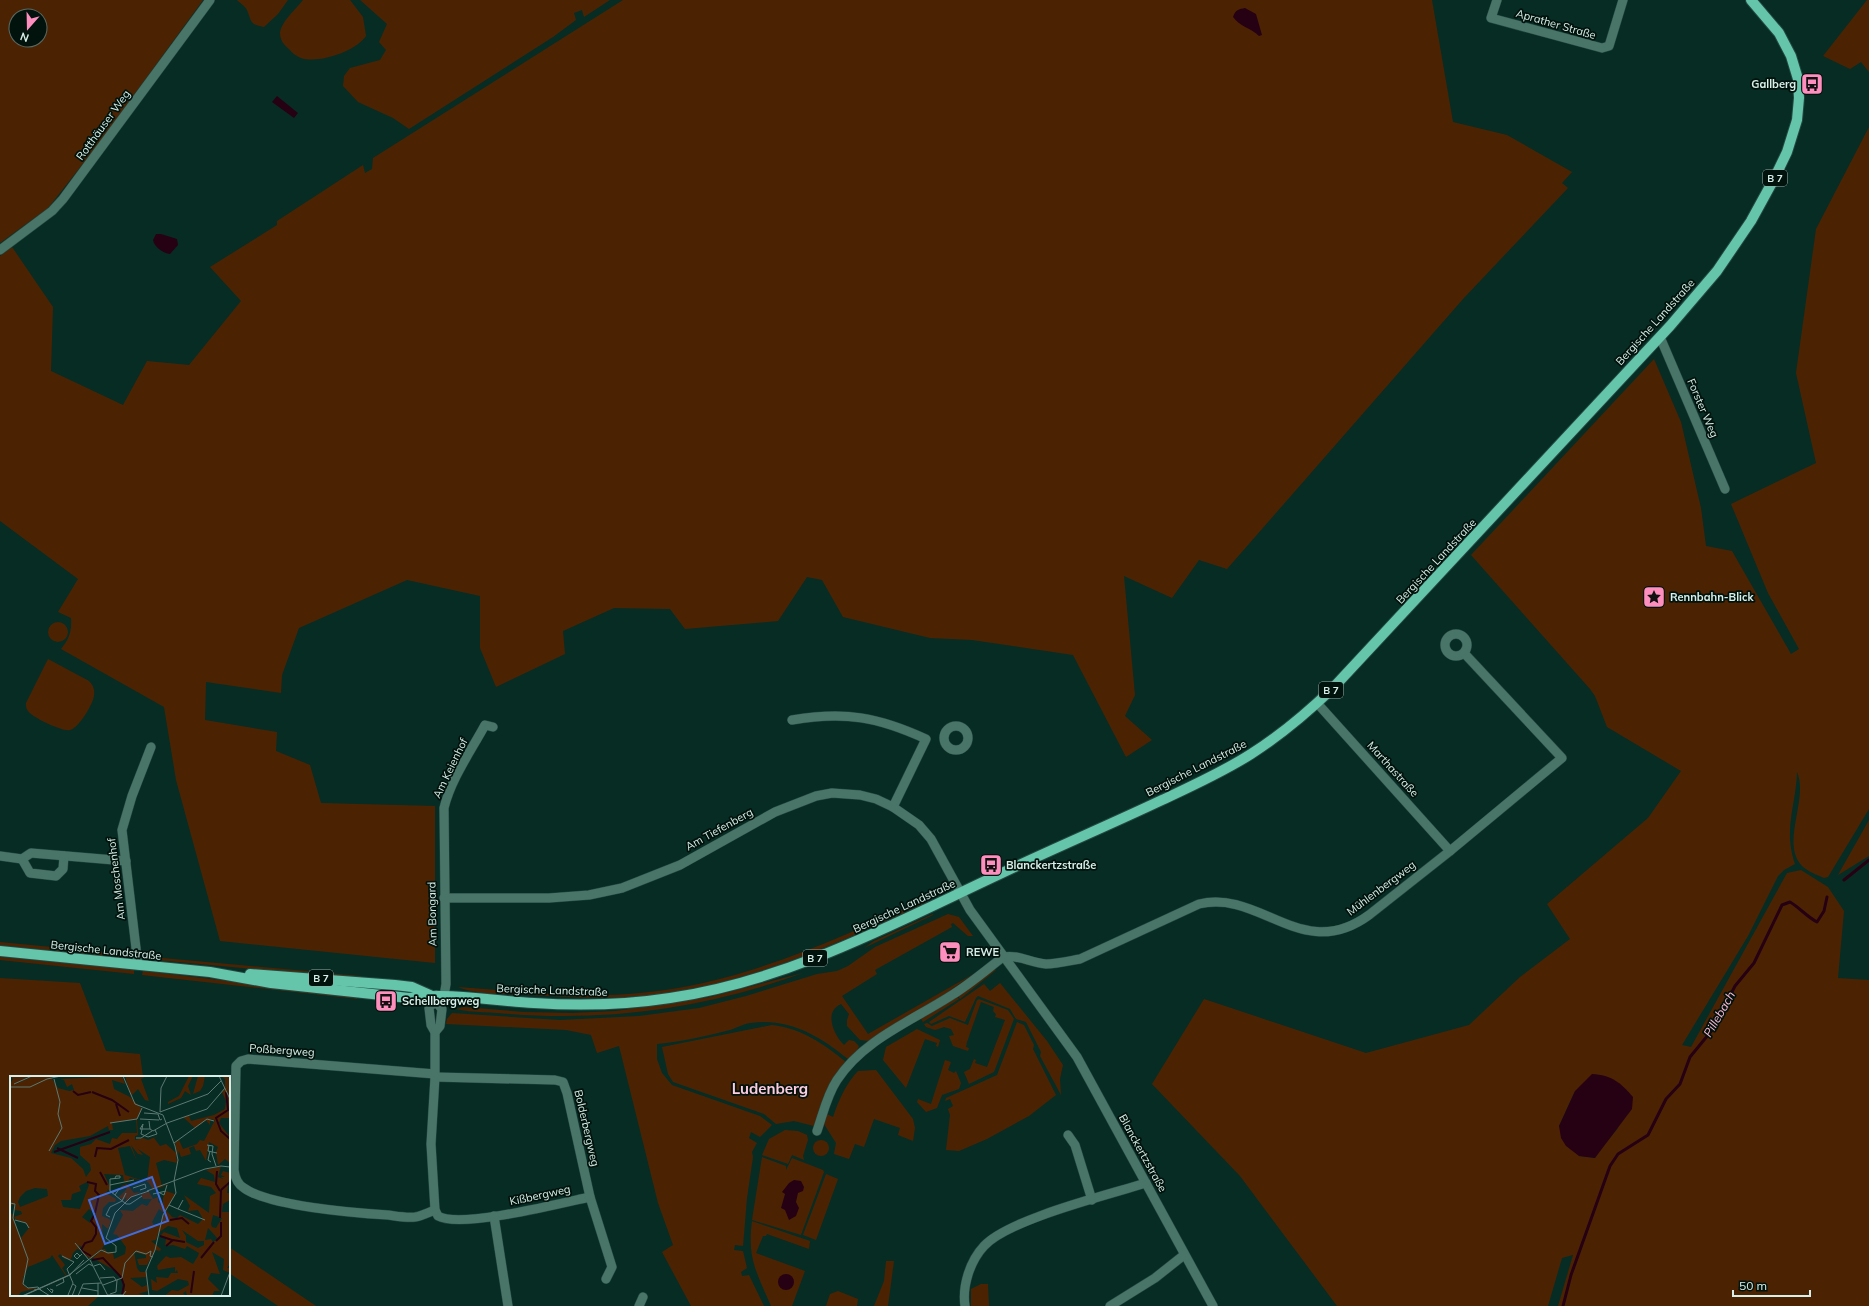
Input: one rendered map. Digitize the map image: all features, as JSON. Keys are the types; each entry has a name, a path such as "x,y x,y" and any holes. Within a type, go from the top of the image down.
{"main road":[{"name":"Bergische Landstraße","path":"0,951 210,972 271,983 409,998 436,997 537,1004 598,1005 642,1002 707,992 757,979 808,961 859,940 1220,772 1267,743 1317,703 1389,629 1660,336 1717,271 1739,239 1782,164 1796,126 1799,98 1795,63 1779,33 1751,0"}],"street":[{"name":"Rotthäuser Weg","path":"0,250 52,211 63,199 210,0"},
{"name":"Aprather Straße","path":"1497,0 1491,18 1602,48 1609,46 1623,0"},
{"name":"Forster Weg","path":"1660,336 1725,489"},
{"name":"Mühlenbergweg","path":"1003,957 1011,955 1046,964 1062,963 1080,959 1199,904 1210,901 1231,903 1298,928 1312,931 1336,931 1356,924 1450,851 1562,758 1464,653"},
{"name":"Marthastraße","path":"1317,703 1450,851"},
{"path":"792,720 828,716 864,718 896,726 926,739 944,738"},
{"name":"Am Keienhof","path":"444,830 446,798 485,725 493,727"},
{"path":"893,807 926,739"},
{"name":"Am Moschenhof","path":"138,965 122,830 132,796 151,748"},
{"name":"Am Tiefenberg","path":"444,898 549,898 589,895 622,888 680,865 775,812 803,799 832,793 860,795 876,799 893,807 919,825 931,838 959,894"},
{"name":"Am Bongard","path":"436,997 446,984 444,830"},
{"path":"0,856 22,859 31,853 126,861"},
{"path":"22,859 30,873 56,876 63,869 64,856"},
{"name":"Blanckertzstraße","path":"959,894 1077,1058 1213,1306"},
{"path":"818,1131 831,1091 836,1081 851,1063 882,1037 952,996 1003,957"},
{"path":"435,1210 431,1144 435,1076 435,1032 430,1026 429,1008 436,997"},
{"name":"Poßbergweg","path":"435,1076 248,1059 241,1060 236,1066 234,1170 235,1179 243,1188 254,1194 274,1200 366,1214 415,1217 435,1210"},
{"name":"Bolderbergweg","path":"435,1076 555,1080 563,1082 567,1092 590,1197 612,1267 606,1279"},
{"path":"1068,1135 1075,1145 1092,1200"},
{"path":"965,1306 970,1268 974,1258 989,1241 1033,1219 1146,1184"},
{"name":"Kißbergweg","path":"435,1210 438,1216 448,1219 494,1216 531,1210 590,1197"},
{"path":"494,1216 508,1306"},
{"path":"1110,1306 1154,1278 1184,1255"}],"shaded area":[{"path":"0,0 203,0 93,151 48,208 0,243"},
{"path":"237,0 288,0 278,14 264,27 256,25 252,22 244,6"},
{"path":"303,0 350,0 363,17 366,36 354,47 327,58 309,59 297,56 284,44 280,33 283,24"},
{"path":"360,0 610,0 584,17 582,10 574,13 576,20 553,37 409,129 393,118 358,102 343,86 344,76 350,68 380,60 386,50 379,42 387,24"},
{"path":"623,0 1432,0 1453,122 1507,135 1572,172 1562,183 1568,188 1463,299 1227,569 1199,560 1172,598 1124,576 1135,695 1125,716 1152,740 1126,757 1073,655 972,640 930,638 843,617 822,580 807,577 778,621 685,629 670,609 614,608 563,631 565,654 496,687 480,648 480,596 407,580 299,628 282,675 281,693 206,682 205,720 277,732 276,751 310,765 321,803 435,806 435,963 220,941 176,780 164,707 61,649 69,635 71,618 58,612 78,579 0,521 0,256 12,247 53,307 51,371 123,405 147,361 189,365 241,301 210,267 277,225 277,221 363,165 365,173 372,169 373,158"},
{"path":"1867,0 1869,0 1869,72 1861,62 1850,69 1823,56"},
{"path":"1245,8 1256,14 1262,35 1259,36 1239,23 1233,17 1238,10"},
{"path":"277,96 298,113 294,118 272,102"},
{"path":"1869,127 1869,809 1828,877 1824,878 1812,873 1802,866 1796,856 1794,845 1794,833 1800,795 1800,783 1797,772 1790,828 1790,840 1795,864 1784,870 1778,876 1748,936 1682,1045 1691,1047 1787,873 1801,870 1828,887 1844,911 1838,978 1869,980 1869,1306 1558,1306 1573,1255 1562,1258 1548,1306 1337,1306 1240,1176 1152,1084 1204,999 1366,1053 1469,1025 1520,977 1570,939 1547,904 1648,818 1681,771 1607,727 1595,696 1590,689 1471,555 1654,359 1681,422 1701,508 1706,546 1732,551 1791,654 1799,649 1768,593 1731,504 1816,463 1796,373 1816,229","holes":["1575,1091 1618,1128 1595,1158 1579,1156 1559,1126"]},
{"path":"156,234 177,239 178,245 170,254 159,249 153,240"},
{"path":"58,622 65,625 68,632 65,639 58,642 51,639 48,632 51,625"},
{"path":"48,659 92,684 94,693 89,709 81,721 70,730 61,729 42,721 31,714 26,708 26,703"},
{"path":"1869,820 1869,856 1838,875"},
{"path":"926,899 927,902 803,956 706,986 655,995 602,998 494,994 465,990 458,987 572,995 617,995 678,988 715,980 787,958 822,945"},
{"path":"948,914 959,917 973,936 968,936 953,923 951,924 952,927 875,970 877,974 842,996 868,1034 975,973 945,994 869,1041 860,1040 847,1026 849,1014 841,1004 832,1012 831,1018 834,1030 844,1045 849,1040 854,1041 859,1046 857,1051 848,1059 815,1036 803,1030 777,1023 750,1023 703,1037 657,1044 657,1059 662,1073 672,1085 760,1116 772,1125 760,1137 751,1132 749,1138 757,1143 752,1152 753,1157 747,1198 743,1246 735,1245 734,1250 743,1251 747,1268 741,1272 742,1276 749,1275 764,1306 691,1306 662,1252 673,1245 658,1203 619,1046 597,1053 591,1035 566,1030 446,1024 447,1019 452,1013 560,1020 639,1016 699,1008 746,996 817,974 837,971 848,966 875,947"},
{"path":"933,915 864,948 874,941"},
{"path":"0,942 123,954 127,958 0,945"},
{"path":"0,957 134,970 134,974 0,960"},
{"path":"151,957 361,976 361,979 146,959"},
{"path":"994,969 996,970 960,999 958,996"},
{"path":"143,971 357,996 357,999 142,975"},
{"path":"803,973 732,995 696,1003 622,1014 547,1016 476,1012 456,1009 464,1007 524,1012 572,1013 616,1011 710,997"},
{"path":"0,978 80,983 106,1051 140,1054 143,1076 10,1076 10,1296 99,1296 88,1306 0,1306"},
{"path":"1000,983 1047,1041 1063,1065 1060,1079 1061,1095 1040,1056 1041,1052 1026,1022 1016,1019 1010,1009 978,996 965,1022 949,1016 931,1024 929,1022 984,984 990,991"},
{"path":"957,997 959,999 923,1022 921,1019"},
{"path":"979,999 1008,1010 1014,1019 994,1072 969,1084 964,1072 970,1069 974,1059 976,1060 975,1063 987,1067 1005,1020 995,1017 996,1014 993,1011 994,1007 981,1002 967,1042 966,1047 969,1048 968,1051 953,1046 949,1036 954,1035 951,1029 944,1027 935,1030 926,1027 924,1024 927,1023 932,1026 950,1018 968,1025 977,1000"},
{"path":"1017,1022 1024,1025 1034,1045 1033,1049 1056,1095 1029,1116 987,1139 959,1151 946,1150 950,1115 948,1109 953,1106 950,1099 945,1101 946,1098 997,1075"},
{"path":"772,1025 793,1030 812,1038 846,1062 830,1084 814,1126 794,1121 776,1124 764,1114 673,1082 668,1074 662,1047"},
{"path":"917,1029 940,1040 938,1047 936,1046 937,1043 925,1039 906,1088 883,1060 886,1047"},
{"path":"945,1060 951,1062 948,1070 954,1073 956,1071 961,1083 959,1089 942,1095 937,1108 926,1112 917,1102 918,1099 931,1104"},
{"path":"876,1070 913,1119 915,1128 913,1141 898,1135 900,1128 874,1119 864,1147 855,1144 849,1159 834,1154 836,1143 824,1124 827,1114 833,1117 843,1093 849,1082 858,1071"},
{"path":"1592,1074 1611,1078 1633,1097 1632,1109 1595,1158 1579,1156 1566,1146 1561,1138 1559,1126 1575,1091"},
{"path":"785,1130 798,1131 807,1135 808,1140 803,1156 804,1160 792,1155 788,1164 762,1155 769,1139"},
{"path":"821,1140 827,1142 829,1148 827,1154 821,1156 815,1154 813,1148 815,1142"},
{"path":"762,1157 786,1166 786,1170 792,1158 823,1170 824,1172 801,1235 752,1220"},
{"path":"826,1174 838,1179 816,1240 803,1235"},
{"path":"794,1180 801,1181 804,1187 803,1191 798,1193 796,1202 799,1208 796,1216 789,1220 785,1210 781,1208 785,1194 782,1192 789,1183"},
{"path":"752,1221 810,1241 809,1249 767,1234 766,1236 763,1236 756,1253 805,1271 792,1306 771,1306 754,1265 751,1246"},
{"path":"230,1248 316,1306 278,1306 230,1274"},
{"path":"886,1261 894,1261 888,1306 874,1306 884,1281"},
{"path":"783,1274 789,1274 794,1279 792,1288 789,1290 783,1290 778,1285 778,1279"},
{"path":"981,1284 988,1284 989,1306 971,1306 971,1289"},
{"path":"838,1291 858,1299 857,1306 826,1306 830,1294"}],"waterway":[{"name":"Pillebach","path":"1844,880 1869,860"},
{"name":"Pillebach","path":"1563,1306 1571,1275 1610,1166 1618,1154 1648,1135 1666,1099 1680,1084 1690,1057 1713,1029 1735,986 1754,963 1782,905 1790,902 1817,922 1824,911 1827,897"}],"place":[{"name":"Gallberg","path":"1812,84"},
{"name":"Rennbahn-Blick","path":"1654,597"},
{"name":"Blanckertzstraße","path":"991,865"},
{"name":"REWE","path":"950,952"},
{"name":"Schellbergweg","path":"386,1001"}],"district":[{"name":"Ludenberg","path":"770,1088"}]}
